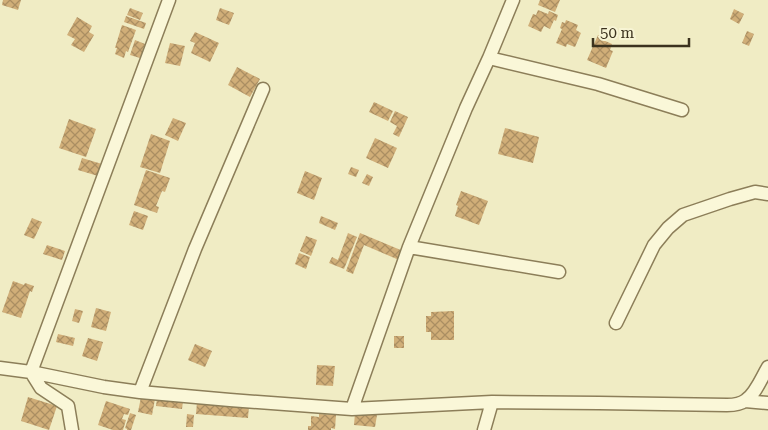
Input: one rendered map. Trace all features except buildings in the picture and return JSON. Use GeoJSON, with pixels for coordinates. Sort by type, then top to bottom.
{"type":"FeatureCollection","features":[{"type":"Feature","properties":{"kind":"street"},"geometry":{"type":"LineString","coordinates":[[31,372],[169,0]]}},
{"type":"Feature","properties":{"kind":"street"},"geometry":{"type":"LineString","coordinates":[[352,409],[409,247],[513,0]]}},
{"type":"Feature","properties":{"kind":"street"},"geometry":{"type":"LineString","coordinates":[[489,58],[598,84],[682,110]]}},
{"type":"Feature","properties":{"kind":"street"},"geometry":{"type":"LineString","coordinates":[[140,392],[195,249],[263,89]]}},
{"type":"Feature","properties":{"kind":"street"},"geometry":{"type":"LineString","coordinates":[[616,323],[654,245],[668,228],[684,215],[730,199],[755,192],[768,194]]}},
{"type":"Feature","properties":{"kind":"street"},"geometry":{"type":"LineString","coordinates":[[409,247],[559,272]]}},
{"type":"Feature","properties":{"kind":"street"},"geometry":{"type":"LineString","coordinates":[[745,401],[752,394],[768,367]]}},
{"type":"Feature","properties":{"kind":"street"},"geometry":{"type":"LineString","coordinates":[[0,368],[140,392],[352,409],[492,402],[713,406],[745,401],[768,403]]}},
{"type":"Feature","properties":{"kind":"street"},"geometry":{"type":"LineString","coordinates":[[31,372],[41,388],[68,406],[72,430]]}},
{"type":"Feature","properties":{"kind":"street"},"geometry":{"type":"LineString","coordinates":[[484,430],[492,402]]}}]}
